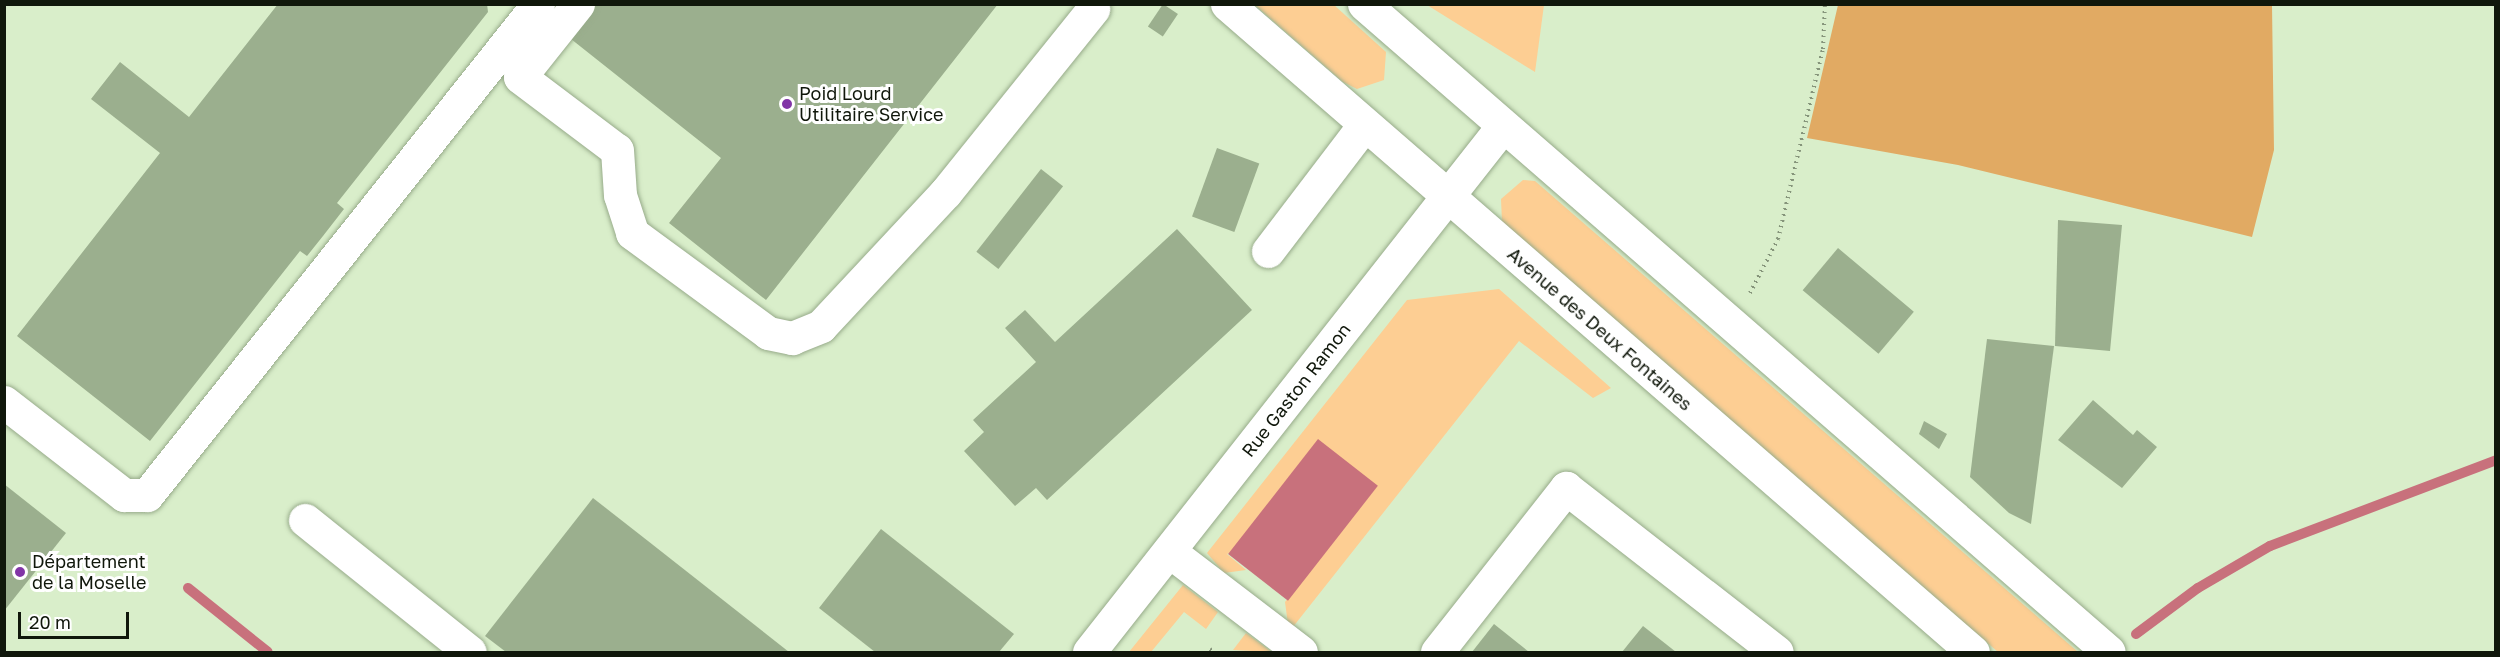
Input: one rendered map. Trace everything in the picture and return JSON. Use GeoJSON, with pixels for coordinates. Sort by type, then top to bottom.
{"type":"FeatureCollection","features":[{"type":"Feature","properties":{"kind":"main road"},"geometry":{"type":"LineString","coordinates":[[578,4],[520,77],[617,150],[620,195],[632,233],[768,333],[792,338],[821,326],[946,192],[1093,9]]}},
{"type":"Feature","properties":{"kind":"main road","name":"Avenue des Deux Fontaines"},"geometry":{"type":"LineString","coordinates":[[1227,4],[1973,652]]}},
{"type":"Feature","properties":{"kind":"main road"},"geometry":{"type":"LineString","coordinates":[[1364,4],[1502,127],[2109,652]]}},
{"type":"Feature","properties":{"kind":"main road"},"geometry":{"type":"LineString","coordinates":[[4,402],[124,495],[147,495],[538,5]]}},
{"type":"Feature","properties":{"kind":"main road"},"geometry":{"type":"LineString","coordinates":[[1268,251],[1364,125]]}},
{"type":"Feature","properties":{"kind":"main road","name":"Rue Gaston Ramon"},"geometry":{"type":"LineString","coordinates":[[1089,652],[1502,127]]}},
{"type":"Feature","properties":{"kind":"main road"},"geometry":{"type":"LineString","coordinates":[[1437,652],[1566,488],[1778,652]]}},
{"type":"Feature","properties":{"kind":"main road"},"geometry":{"type":"LineString","coordinates":[[305,520],[470,652]]}},
{"type":"Feature","properties":{"kind":"main road"},"geometry":{"type":"LineString","coordinates":[[1169,551],[1301,652]]}},
{"type":"Feature","properties":{"kind":"path"},"geometry":{"type":"LineString","coordinates":[[1730,324],[1778,239],[1823,49],[1824,4]]}},
{"type":"Feature","properties":{"kind":"shaded area"},"geometry":{"type":"Polygon","coordinates":[[[1255,5],[1334,5],[1386,52],[1384,80],[1357,89],[1343,82],[1255,5]]]}},
{"type":"Feature","properties":{"kind":"shaded area"},"geometry":{"type":"Polygon","coordinates":[[[1427,5],[1544,5],[1535,72],[1427,5]]]}},
{"type":"Feature","properties":{"kind":"shaded area"},"geometry":{"type":"Polygon","coordinates":[[[1838,5],[2272,5],[2274,150],[2252,237],[1958,165],[1807,138],[1838,5]]]}},
{"type":"Feature","properties":{"kind":"shaded area"},"geometry":{"type":"Polygon","coordinates":[[[1523,180],[1535,181],[2078,652],[1998,652],[1502,222],[1501,199],[1523,180]]]}},
{"type":"Feature","properties":{"kind":"shaded area"},"geometry":{"type":"Polygon","coordinates":[[[1499,289],[1611,388],[1593,398],[1519,341],[1289,632],[1285,602],[1377,486],[1227,554],[1246,570],[1224,573],[1207,553],[1407,300],[1499,289]]]}},
{"type":"Feature","properties":{"kind":"shaded area"},"geometry":{"type":"Polygon","coordinates":[[[1318,439],[1378,486],[1288,601],[1228,554],[1318,439]]]}},
{"type":"Feature","properties":{"kind":"shaded area"},"geometry":{"type":"Polygon","coordinates":[[[1183,585],[1218,612],[1206,629],[1184,612],[1151,652],[1129,652],[1183,585]]]}},
{"type":"Feature","properties":{"kind":"shaded area"},"geometry":{"type":"Polygon","coordinates":[[[1246,633],[1272,652],[1233,650],[1246,633]]]}},
{"type":"Feature","properties":{"kind":"building"},"geometry":{"type":"Polygon","coordinates":[[[278,4],[487,4],[488,12],[337,203],[344,209],[323,236],[307,256],[300,251],[150,441],[17,336],[160,153],[91,99],[120,62],[189,117],[278,4]]]}},
{"type":"Feature","properties":{"kind":"building","name":"Poid Lourd Utilitaire Service"},"geometry":{"type":"Polygon","coordinates":[[[597,4],[998,4],[766,300],[669,223],[721,158],[571,39],[597,4]]]}},
{"type":"Feature","properties":{"kind":"building"},"geometry":{"type":"Polygon","coordinates":[[[1163,4],[1178,14],[1163,36],[1148,26],[1163,4]]]}},
{"type":"Feature","properties":{"kind":"building"},"geometry":{"type":"Polygon","coordinates":[[[1217,148],[1259,163],[1234,232],[1192,217],[1217,148]]]}},
{"type":"Feature","properties":{"kind":"building"},"geometry":{"type":"Polygon","coordinates":[[[1041,169],[1063,186],[998,269],[976,252],[1041,169]]]}},
{"type":"Feature","properties":{"kind":"building"},"geometry":{"type":"Polygon","coordinates":[[[2058,220],[2122,225],[2110,351],[2055,346],[2058,220]]]}},
{"type":"Feature","properties":{"kind":"building"},"geometry":{"type":"Polygon","coordinates":[[[1177,229],[1252,310],[1047,500],[1036,488],[1015,506],[964,451],[984,432],[973,420],[1036,362],[1005,328],[1025,310],[1055,342],[1177,229]]]}},
{"type":"Feature","properties":{"kind":"building"},"geometry":{"type":"Polygon","coordinates":[[[1838,248],[1914,312],[1878,354],[1803,290],[1838,248]]]}},
{"type":"Feature","properties":{"kind":"building"},"geometry":{"type":"Polygon","coordinates":[[[1987,339],[2054,346],[2031,524],[2009,513],[1970,477],[1987,339]]]}},
{"type":"Feature","properties":{"kind":"building"},"geometry":{"type":"Polygon","coordinates":[[[2093,400],[2133,435],[2137,430],[2157,447],[2122,488],[2058,440],[2093,400]]]}},
{"type":"Feature","properties":{"kind":"building"},"geometry":{"type":"Polygon","coordinates":[[[1924,421],[1947,434],[1939,449],[1919,434],[1924,421]]]}},
{"type":"Feature","properties":{"kind":"building","name":"Département de la Moselle"},"geometry":{"type":"Polygon","coordinates":[[[4,484],[66,533],[4,611],[4,484]]]}},
{"type":"Feature","properties":{"kind":"building"},"geometry":{"type":"Polygon","coordinates":[[[593,498],[789,652],[506,652],[485,636],[593,498]]]}},
{"type":"Feature","properties":{"kind":"building"},"geometry":{"type":"Polygon","coordinates":[[[881,529],[1014,634],[999,652],[875,652],[819,608],[881,529]]]}},
{"type":"Feature","properties":{"kind":"building"},"geometry":{"type":"Polygon","coordinates":[[[1494,624],[1529,652],[1472,652],[1494,624]]]}},
{"type":"Feature","properties":{"kind":"building"},"geometry":{"type":"Polygon","coordinates":[[[1643,626],[1676,652],[1622,652],[1643,626]]]}},
{"type":"Feature","properties":{"kind":"waterway"},"geometry":{"type":"LineString","coordinates":[[2136,634],[2198,588],[2270,546],[2496,460]]}},
{"type":"Feature","properties":{"kind":"waterway"},"geometry":{"type":"LineString","coordinates":[[188,588],[268,652]]}},
{"type":"Feature","properties":{"kind":"place","name":"Poid Lourd Utilitaire Service"},"geometry":{"type":"Point","coordinates":[787,104]}},
{"type":"Feature","properties":{"kind":"place","name":"Département de la Moselle"},"geometry":{"type":"Point","coordinates":[20,572]}}]}
